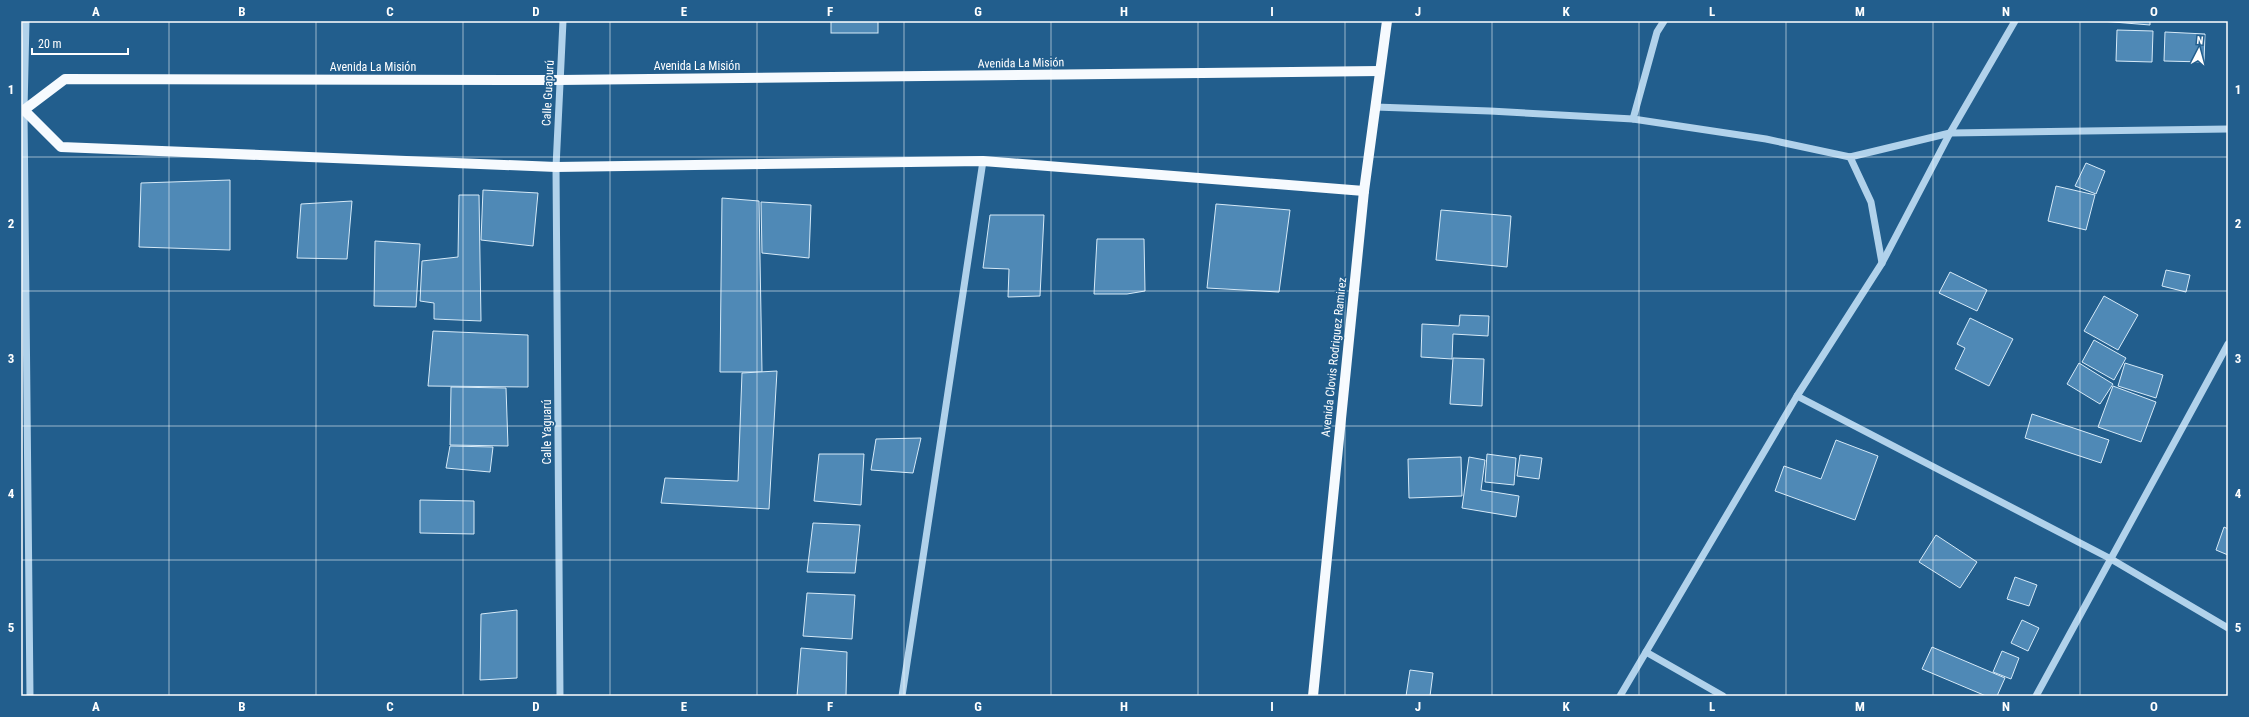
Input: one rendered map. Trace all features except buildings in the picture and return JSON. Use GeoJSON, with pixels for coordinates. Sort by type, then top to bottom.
{"type":"FeatureCollection","features":[{"type":"Feature","properties":{"kind":"main road","name":"Avenida Clovis Rodriguez Ramirez"},"geometry":{"type":"LineString","coordinates":[[1313,696],[1364,191],[1387,21]]}},
{"type":"Feature","properties":{"kind":"main road","name":"Avenida La Misión"},"geometry":{"type":"LineString","coordinates":[[22,110],[65,79],[559,80],[1380,71]]}},
{"type":"Feature","properties":{"kind":"main road"},"geometry":{"type":"LineString","coordinates":[[22,110],[60,148],[556,167],[983,161],[1364,191]]}},
{"type":"Feature","properties":{"kind":"street"},"geometry":{"type":"LineString","coordinates":[[26,21],[22,110],[30,696]]}},
{"type":"Feature","properties":{"kind":"street","name":"Calle Guapurú"},"geometry":{"type":"LineString","coordinates":[[556,167],[563,21]]}},
{"type":"Feature","properties":{"kind":"street"},"geometry":{"type":"LineString","coordinates":[[1633,119],[1657,32],[1664,21]]}},
{"type":"Feature","properties":{"kind":"street"},"geometry":{"type":"LineString","coordinates":[[1620,696],[1796,396],[1882,263],[1950,133],[2015,21]]}},
{"type":"Feature","properties":{"kind":"street"},"geometry":{"type":"LineString","coordinates":[[1375,107],[1633,119],[1766,139],[1850,157],[1950,133],[2228,129]]}},
{"type":"Feature","properties":{"kind":"street"},"geometry":{"type":"LineString","coordinates":[[1850,157],[1871,202],[1882,263]]}},
{"type":"Feature","properties":{"kind":"street"},"geometry":{"type":"LineString","coordinates":[[902,696],[983,161]]}},
{"type":"Feature","properties":{"kind":"street","name":"Calle Yaguarú"},"geometry":{"type":"LineString","coordinates":[[556,167],[560,696]]}},
{"type":"Feature","properties":{"kind":"street"},"geometry":{"type":"LineString","coordinates":[[2036,696],[2228,344]]}},
{"type":"Feature","properties":{"kind":"street"},"geometry":{"type":"LineString","coordinates":[[1796,396],[2111,559],[2228,628]]}},
{"type":"Feature","properties":{"kind":"street"},"geometry":{"type":"LineString","coordinates":[[1646,652],[1723,696]]}}]}
